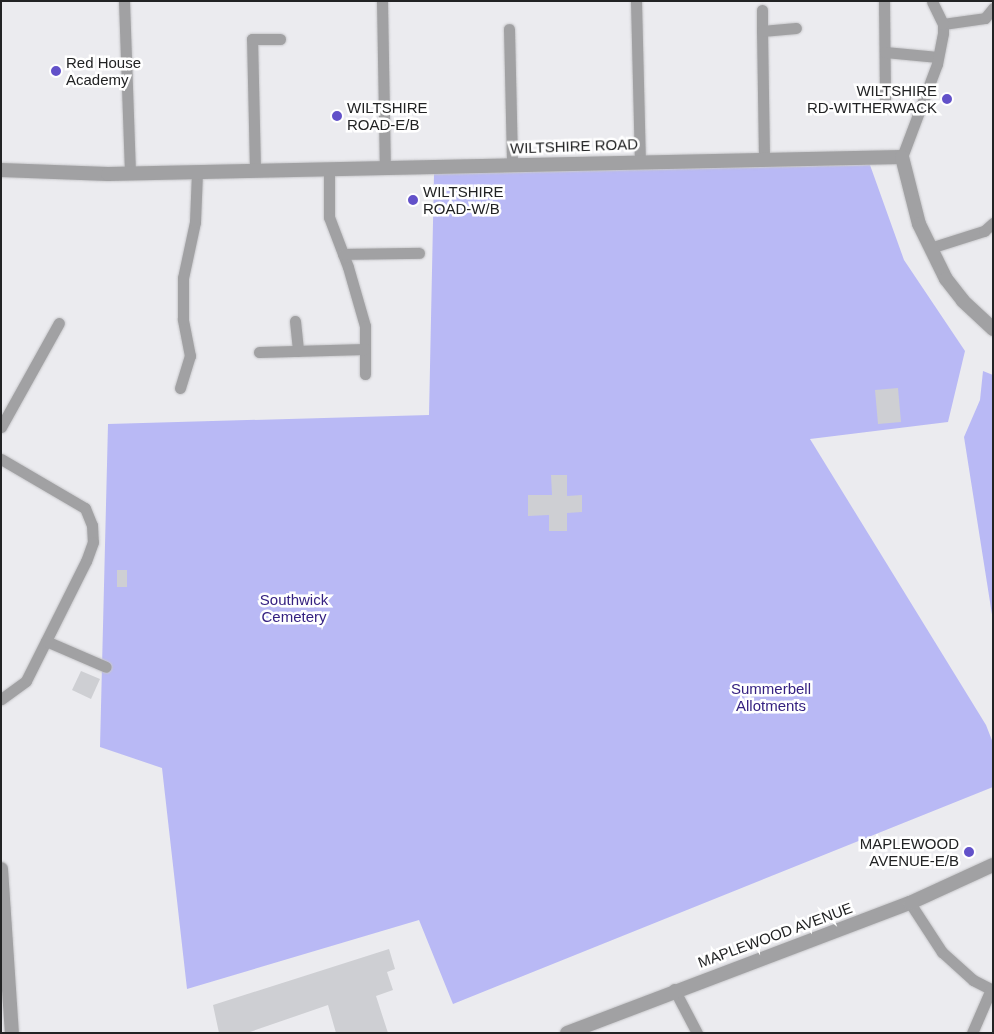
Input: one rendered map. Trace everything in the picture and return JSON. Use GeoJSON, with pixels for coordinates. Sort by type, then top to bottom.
{"type":"FeatureCollection","features":[{"type":"Feature","properties":{"kind":"street"},"geometry":{"type":"LineString","coordinates":[[124,1],[130,172]]}},
{"type":"Feature","properties":{"kind":"street"},"geometry":{"type":"LineString","coordinates":[[382,1],[385,167]]}},
{"type":"Feature","properties":{"kind":"street"},"geometry":{"type":"LineString","coordinates":[[636,1],[640,160]]}},
{"type":"Feature","properties":{"kind":"street"},"geometry":{"type":"LineString","coordinates":[[884,1],[886,52],[885,106]]}},
{"type":"Feature","properties":{"kind":"street"},"geometry":{"type":"LineString","coordinates":[[932,1],[943,24],[938,57],[902,157],[919,224],[946,279],[963,301],[993,330]]}},
{"type":"Feature","properties":{"kind":"street"},"geometry":{"type":"LineString","coordinates":[[943,24],[984,18],[993,8]]}},
{"type":"Feature","properties":{"kind":"street"},"geometry":{"type":"LineString","coordinates":[[762,10],[764,157]]}},
{"type":"Feature","properties":{"kind":"street"},"geometry":{"type":"LineString","coordinates":[[762,31],[796,28]]}},
{"type":"Feature","properties":{"kind":"street"},"geometry":{"type":"LineString","coordinates":[[509,29],[512,165]]}},
{"type":"Feature","properties":{"kind":"street"},"geometry":{"type":"LineString","coordinates":[[255,169],[252,39],[280,39]]}},
{"type":"Feature","properties":{"kind":"street"},"geometry":{"type":"LineString","coordinates":[[886,52],[938,57]]}},
{"type":"Feature","properties":{"kind":"street","name":"WILTSHIRE ROAD"},"geometry":{"type":"LineString","coordinates":[[1,170],[108,174],[764,157],[902,157]]}},
{"type":"Feature","properties":{"kind":"street"},"geometry":{"type":"LineString","coordinates":[[329,169],[329,217],[343,254],[365,326],[365,374]]}},
{"type":"Feature","properties":{"kind":"street"},"geometry":{"type":"LineString","coordinates":[[180,388],[190,356],[183,319],[183,278],[195,222],[196,172]]}},
{"type":"Feature","properties":{"kind":"street"},"geometry":{"type":"LineString","coordinates":[[930,248],[984,231],[993,224]]}},
{"type":"Feature","properties":{"kind":"street"},"geometry":{"type":"LineString","coordinates":[[343,254],[419,253]]}},
{"type":"Feature","properties":{"kind":"street"},"geometry":{"type":"LineString","coordinates":[[295,321],[298,350]]}},
{"type":"Feature","properties":{"kind":"street"},"geometry":{"type":"LineString","coordinates":[[1,427],[59,323]]}},
{"type":"Feature","properties":{"kind":"street"},"geometry":{"type":"LineString","coordinates":[[258,352],[365,349]]}},
{"type":"Feature","properties":{"kind":"street"},"geometry":{"type":"LineString","coordinates":[[1,459],[69,496],[85,508],[92,525],[93,542],[86,561],[26,681],[1,699]]}},
{"type":"Feature","properties":{"kind":"street"},"geometry":{"type":"LineString","coordinates":[[46,641],[106,666]]}},
{"type":"Feature","properties":{"kind":"street","name":"MAPLEWOOD AVENUE"},"geometry":{"type":"LineString","coordinates":[[566,1033],[674,989],[910,903],[993,865]]}},
{"type":"Feature","properties":{"kind":"street"},"geometry":{"type":"LineString","coordinates":[[1,869],[12,1033]]}},
{"type":"Feature","properties":{"kind":"street"},"geometry":{"type":"LineString","coordinates":[[910,903],[942,952],[973,980],[992,989],[972,1033]]}},
{"type":"Feature","properties":{"kind":"street"},"geometry":{"type":"LineString","coordinates":[[674,989],[697,1033]]}},
{"type":"Feature","properties":{"kind":"green space"},"geometry":{"type":"Polygon","coordinates":[[[870,165],[904,260],[965,351],[948,422],[810,439],[986,725],[993,743],[993,787],[453,1004],[419,920],[187,989],[162,768],[100,747],[108,424],[429,415],[434,174],[870,165]]]}},
{"type":"Feature","properties":{"kind":"green space"},"geometry":{"type":"Polygon","coordinates":[[[983,371],[993,375],[993,621],[964,437],[980,400],[983,371]]]}},
{"type":"Feature","properties":{"kind":"building"},"geometry":{"type":"Polygon","coordinates":[[[898,388],[901,422],[878,424],[875,390],[898,388]]]}},
{"type":"Feature","properties":{"kind":"building"},"geometry":{"type":"Polygon","coordinates":[[[551,475],[567,475],[567,496],[582,495],[582,512],[567,513],[567,531],[549,531],[549,515],[528,516],[528,495],[552,495],[551,475]]]}},
{"type":"Feature","properties":{"kind":"building"},"geometry":{"type":"Polygon","coordinates":[[[117,570],[127,570],[127,587],[117,587],[117,570]]]}},
{"type":"Feature","properties":{"kind":"building"},"geometry":{"type":"Polygon","coordinates":[[[81,671],[100,679],[91,699],[72,690],[81,671]]]}},
{"type":"Feature","properties":{"kind":"building"},"geometry":{"type":"Polygon","coordinates":[[[389,949],[395,969],[387,972],[393,990],[376,996],[388,1033],[336,1033],[328,1005],[247,1033],[219,1033],[213,1005],[389,949]]]}},
{"type":"Feature","properties":{"kind":"place","name":"Red House Academy"},"geometry":{"type":"Point","coordinates":[56,71]}},
{"type":"Feature","properties":{"kind":"place","name":"WILTSHIRE RD-WITHERWACK"},"geometry":{"type":"Point","coordinates":[947,99]}},
{"type":"Feature","properties":{"kind":"place","name":"WILTSHIRE ROAD-E/B"},"geometry":{"type":"Point","coordinates":[337,116]}},
{"type":"Feature","properties":{"kind":"place","name":"WILTSHIRE ROAD-W/B"},"geometry":{"type":"Point","coordinates":[413,200]}},
{"type":"Feature","properties":{"kind":"place","name":"MAPLEWOOD AVENUE-E/B"},"geometry":{"type":"Point","coordinates":[969,852]}},
{"type":"Feature","properties":{"kind":"park label","name":"Southwick Cemetery"},"geometry":{"type":"Point","coordinates":[294,608]}},
{"type":"Feature","properties":{"kind":"park label","name":"Summerbell Allotments"},"geometry":{"type":"Point","coordinates":[771,696]}}]}
